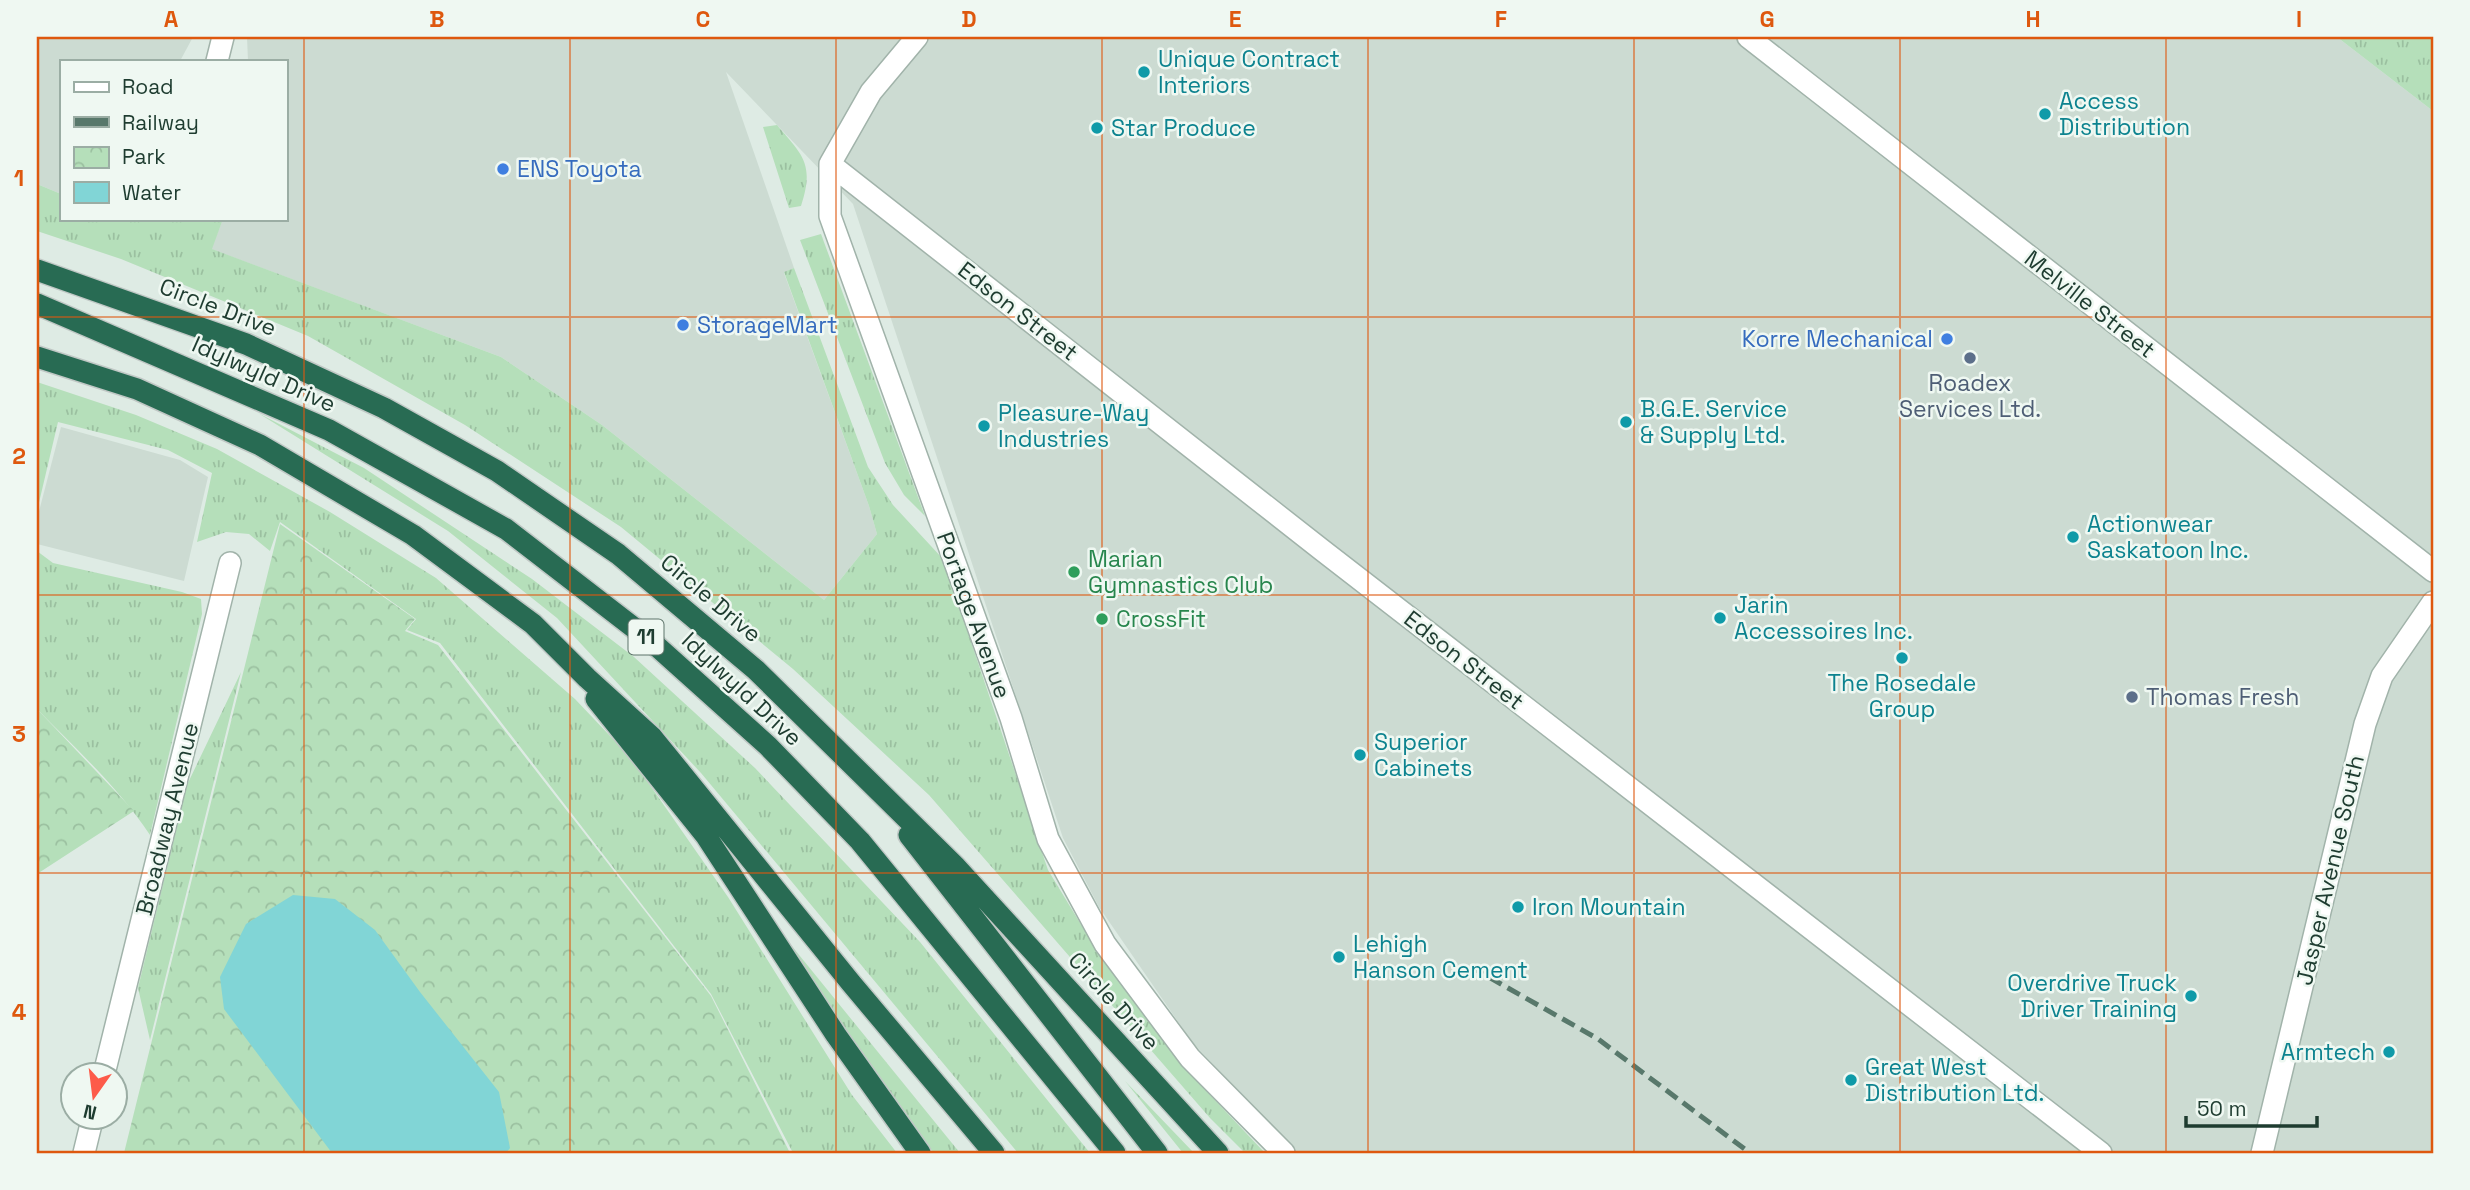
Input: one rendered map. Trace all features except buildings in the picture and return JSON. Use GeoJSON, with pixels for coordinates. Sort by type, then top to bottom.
{"type":"FeatureCollection","features":[{"type":"Feature","properties":{"kind":"highway","name":"Circle Drive"},"geometry":{"type":"LineString","coordinates":[[37,270],[246,344],[384,408],[498,471],[618,554],[756,670],[956,867],[1218,1153]]}},
{"type":"Feature","properties":{"kind":"highway","name":"Idylwyld Drive"},"geometry":{"type":"LineString","coordinates":[[37,304],[329,430],[506,529],[651,641],[768,746],[860,841],[1115,1153]]}},
{"type":"Feature","properties":{"kind":"highway"},"geometry":{"type":"LineString","coordinates":[[37,359],[137,389],[260,444],[413,536],[533,624],[652,737],[851,983],[994,1153]]}},
{"type":"Feature","properties":{"kind":"highway"},"geometry":{"type":"LineString","coordinates":[[587,678],[596,701],[706,836],[836,1035],[920,1153]]}},
{"type":"Feature","properties":{"kind":"highway","name":"11"},"geometry":{"type":"LineString","coordinates":[[863,775],[1020,981],[1157,1153]]}},
{"type":"Feature","properties":{"kind":"street"},"geometry":{"type":"LineString","coordinates":[[217,60],[223,37]]}},
{"type":"Feature","properties":{"kind":"street","name":"Portage Avenue"},"geometry":{"type":"LineString","coordinates":[[917,37],[871,92],[830,164],[830,216],[1010,718],[1048,839],[1105,944],[1190,1058],[1284,1153]]}},
{"type":"Feature","properties":{"kind":"street","name":"Melville Street"},"geometry":{"type":"LineString","coordinates":[[1748,37],[2433,571]]}},
{"type":"Feature","properties":{"kind":"street","name":"Edson Street"},"geometry":{"type":"LineString","coordinates":[[830,164],[1322,550],[2101,1153]]}},
{"type":"Feature","properties":{"kind":"street","name":"Broadway Avenue"},"geometry":{"type":"LineString","coordinates":[[107,1060],[230,563]]}},
{"type":"Feature","properties":{"kind":"street","name":"Jasper Avenue South"},"geometry":{"type":"LineString","coordinates":[[2262,1153],[2365,724],[2382,676],[2433,602]]}},
{"type":"Feature","properties":{"kind":"street"},"geometry":{"type":"LineString","coordinates":[[84,1153],[90,1130]]}},
{"type":"Feature","properties":{"kind":"shaded area"},"geometry":{"type":"Polygon","coordinates":[[[37,37],[193,37],[181,60],[60,60],[60,194],[37,184],[37,37]]]}},
{"type":"Feature","properties":{"kind":"shaded area"},"geometry":{"type":"Polygon","coordinates":[[[247,37],[2337,37],[2433,111],[2433,1153],[1297,1153],[1192,1042],[1099,907],[1063,838],[853,204],[726,72],[794,268],[784,273],[877,534],[824,600],[602,425],[501,357],[211,249],[223,220],[287,220],[287,60],[248,60],[247,37]]]}},
{"type":"Feature","properties":{"kind":"shaded area"},"geometry":{"type":"Polygon","coordinates":[[[61,427],[180,460],[208,477],[184,581],[37,544],[37,519],[61,427]]]}},
{"type":"Feature","properties":{"kind":"green space"},"geometry":{"type":"Polygon","coordinates":[[[2337,37],[2432,37],[2433,111],[2337,37]]]}},
{"type":"Feature","properties":{"kind":"green space"},"geometry":{"type":"Polygon","coordinates":[[[777,125],[804,161],[807,179],[801,206],[789,208],[763,127],[777,125]]]}},
{"type":"Feature","properties":{"kind":"green space"},"geometry":{"type":"Polygon","coordinates":[[[37,184],[60,194],[60,220],[223,220],[212,249],[501,357],[602,425],[824,600],[877,534],[784,272],[794,268],[868,467],[893,505],[943,559],[1048,870],[1091,941],[1192,1076],[1265,1153],[1245,1153],[1210,1118],[929,795],[793,669],[621,527],[465,425],[308,336],[121,259],[37,231],[37,184]]]}},
{"type":"Feature","properties":{"kind":"green space"},"geometry":{"type":"Polygon","coordinates":[[[821,234],[925,516],[904,495],[885,463],[800,240],[821,234]]]}},
{"type":"Feature","properties":{"kind":"green space"},"geometry":{"type":"Polygon","coordinates":[[[37,382],[136,415],[217,449],[330,512],[436,578],[575,699],[631,758],[728,897],[852,1095],[897,1153],[793,1153],[711,994],[440,643],[407,630],[416,619],[280,522],[270,551],[249,534],[226,532],[197,542],[212,473],[168,450],[58,422],[37,511],[37,382]]]}},
{"type":"Feature","properties":{"kind":"green space"},"geometry":{"type":"Polygon","coordinates":[[[258,413],[364,468],[532,579],[634,657],[755,768],[920,942],[1090,1153],[1018,1153],[701,773],[557,618],[448,531],[258,413]]]}},
{"type":"Feature","properties":{"kind":"green space"},"geometry":{"type":"Polygon","coordinates":[[[280,524],[415,619],[405,631],[438,645],[711,996],[790,1153],[124,1153],[280,524]]]}},
{"type":"Feature","properties":{"kind":"green space"},"geometry":{"type":"Polygon","coordinates":[[[37,551],[53,563],[182,592],[201,599],[202,614],[150,835],[111,785],[37,709],[37,551]]]}},
{"type":"Feature","properties":{"kind":"green space"},"geometry":{"type":"Polygon","coordinates":[[[241,672],[150,1040],[138,988],[187,785],[241,672]]]}},
{"type":"Feature","properties":{"kind":"green space"},"geometry":{"type":"Polygon","coordinates":[[[37,709],[134,811],[37,874],[37,709]]]}},
{"type":"Feature","properties":{"kind":"green space"},"geometry":{"type":"Polygon","coordinates":[[[778,929],[960,1153],[933,1152],[872,1071],[778,929]]]}},
{"type":"Feature","properties":{"kind":"green space"},"geometry":{"type":"Polygon","coordinates":[[[1125,1081],[1194,1153],[1183,1153],[1125,1081]]]}},
{"type":"Feature","properties":{"kind":"water"},"geometry":{"type":"Polygon","coordinates":[[[293,895],[335,899],[375,930],[499,1092],[510,1148],[506,1153],[332,1153],[224,1009],[220,977],[246,924],[293,895]]]}},
{"type":"Feature","properties":{"kind":"railway"},"geometry":{"type":"LineString","coordinates":[[1471,967],[1598,1039],[1750,1153]]}},
{"type":"Feature","properties":{"kind":"place","name":"Unique Contract Interiors"},"geometry":{"type":"Point","coordinates":[1144,72]}},
{"type":"Feature","properties":{"kind":"place","name":"Access Distribution"},"geometry":{"type":"Point","coordinates":[2045,114]}},
{"type":"Feature","properties":{"kind":"place","name":"Star Produce"},"geometry":{"type":"Point","coordinates":[1097,128]}},
{"type":"Feature","properties":{"kind":"place","name":"ENS Toyota"},"geometry":{"type":"Point","coordinates":[503,169]}},
{"type":"Feature","properties":{"kind":"place","name":"StorageMart"},"geometry":{"type":"Point","coordinates":[683,325]}},
{"type":"Feature","properties":{"kind":"place","name":"Korre Mechanical"},"geometry":{"type":"Point","coordinates":[1947,339]}},
{"type":"Feature","properties":{"kind":"place","name":"Roadex Services Ltd."},"geometry":{"type":"Point","coordinates":[1970,358]}},
{"type":"Feature","properties":{"kind":"place","name":"B.G.E. Service & Supply Ltd."},"geometry":{"type":"Point","coordinates":[1626,422]}},
{"type":"Feature","properties":{"kind":"place","name":"Pleasure-Way Industries"},"geometry":{"type":"Point","coordinates":[984,426]}},
{"type":"Feature","properties":{"kind":"place","name":"Actionwear Saskatoon Inc."},"geometry":{"type":"Point","coordinates":[2073,537]}},
{"type":"Feature","properties":{"kind":"place","name":"Marian Gymnastics Club"},"geometry":{"type":"Point","coordinates":[1074,572]}},
{"type":"Feature","properties":{"kind":"place","name":"Jarin Accessoires Inc."},"geometry":{"type":"Point","coordinates":[1720,618]}},
{"type":"Feature","properties":{"kind":"place","name":"CrossFit"},"geometry":{"type":"Point","coordinates":[1102,619]}},
{"type":"Feature","properties":{"kind":"place","name":"The Rosedale Group"},"geometry":{"type":"Point","coordinates":[1902,658]}},
{"type":"Feature","properties":{"kind":"place","name":"Thomas Fresh"},"geometry":{"type":"Point","coordinates":[2132,697]}},
{"type":"Feature","properties":{"kind":"place","name":"Superior Cabinets"},"geometry":{"type":"Point","coordinates":[1360,755]}},
{"type":"Feature","properties":{"kind":"place","name":"Iron Mountain"},"geometry":{"type":"Point","coordinates":[1518,907]}},
{"type":"Feature","properties":{"kind":"place","name":"Lehigh Hanson Cement"},"geometry":{"type":"Point","coordinates":[1339,957]}},
{"type":"Feature","properties":{"kind":"place","name":"Overdrive Truck Driver Training"},"geometry":{"type":"Point","coordinates":[2191,996]}},
{"type":"Feature","properties":{"kind":"place","name":"Armtech"},"geometry":{"type":"Point","coordinates":[2389,1052]}},
{"type":"Feature","properties":{"kind":"place","name":"Great West Distribution Ltd."},"geometry":{"type":"Point","coordinates":[1851,1080]}}]}
